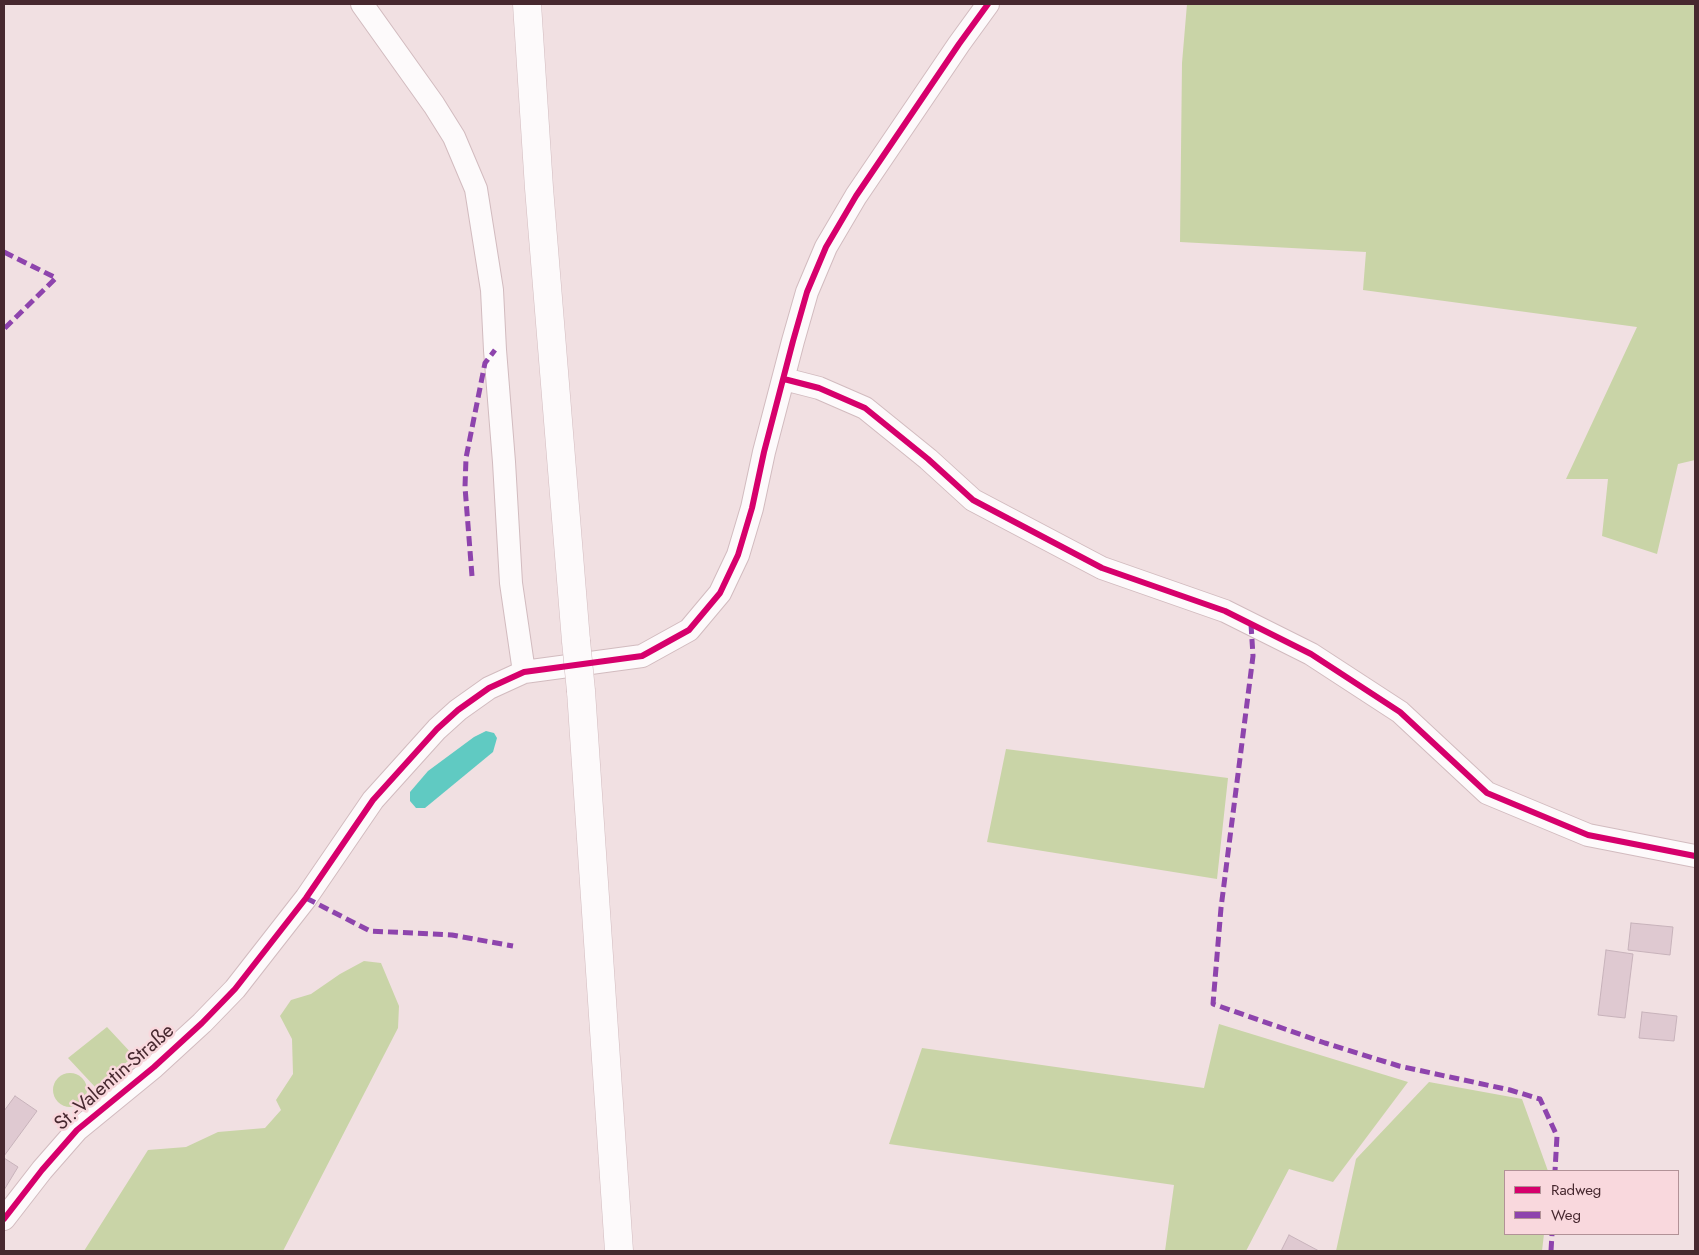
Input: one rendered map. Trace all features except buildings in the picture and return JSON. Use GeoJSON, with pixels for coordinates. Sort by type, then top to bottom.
{"type":"FeatureCollection","features":[{"type":"Feature","properties":{"kind":"main road"},"geometry":{"type":"LineString","coordinates":[[527,4],[538,188],[580,691],[619,1251]]}},
{"type":"Feature","properties":{"kind":"street"},"geometry":{"type":"LineString","coordinates":[[362,4],[434,105],[454,137],[476,189],[492,290],[494,350],[504,462],[511,583],[524,672]]}},
{"type":"Feature","properties":{"kind":"street","name":"St.-Valentin-Straße"},"geometry":{"type":"LineString","coordinates":[[4,1217],[77,1130],[154,1067],[202,1023],[235,989],[306,898],[363,814],[391,779],[437,729],[458,710],[489,688],[524,672],[642,656],[689,630],[720,594],[738,555],[807,292],[826,247],[856,196],[988,4]]}},
{"type":"Feature","properties":{"kind":"street"},"geometry":{"type":"LineString","coordinates":[[784,378],[819,388],[865,408],[928,459],[973,500],[1094,564],[1225,611],[1311,654],[1400,712],[1487,794],[1588,835],[1695,856]]}},
{"type":"Feature","properties":{"kind":"green space"},"geometry":{"type":"Polygon","coordinates":[[[1187,4],[1695,4],[1695,460],[1678,464],[1657,554],[1602,536],[1608,479],[1566,479],[1637,327],[1363,290],[1366,252],[1180,242],[1182,63],[1187,4]]]}},
{"type":"Feature","properties":{"kind":"green space"},"geometry":{"type":"Polygon","coordinates":[[[1006,749],[1228,778],[1217,879],[987,842],[1006,749]]]}},
{"type":"Feature","properties":{"kind":"green space"},"geometry":{"type":"Polygon","coordinates":[[[364,961],[381,963],[399,1006],[398,1028],[283,1251],[84,1251],[148,1150],[186,1147],[218,1132],[265,1128],[281,1110],[276,1100],[293,1074],[292,1039],[280,1016],[291,1000],[311,994],[340,974],[364,961]]]}},
{"type":"Feature","properties":{"kind":"green space"},"geometry":{"type":"Polygon","coordinates":[[[1219,1024],[1408,1082],[1333,1182],[1289,1169],[1246,1251],[1165,1251],[1174,1185],[889,1144],[922,1048],[1204,1088],[1219,1024]]]}},
{"type":"Feature","properties":{"kind":"green space"},"geometry":{"type":"Polygon","coordinates":[[[107,1027],[134,1056],[96,1088],[68,1058],[107,1027]]]}},
{"type":"Feature","properties":{"kind":"green space"},"geometry":{"type":"Polygon","coordinates":[[[70,1073],[77,1074],[82,1078],[86,1083],[86,1097],[82,1102],[77,1106],[70,1107],[63,1106],[58,1102],[54,1097],[53,1090],[54,1083],[58,1078],[63,1074],[70,1073]]]}},
{"type":"Feature","properties":{"kind":"green space"},"geometry":{"type":"Polygon","coordinates":[[[1429,1082],[1522,1099],[1548,1170],[1504,1170],[1504,1235],[1544,1235],[1542,1251],[1336,1251],[1356,1159],[1429,1082]]]}},
{"type":"Feature","properties":{"kind":"water"},"geometry":{"type":"Polygon","coordinates":[[[486,731],[494,733],[497,738],[493,752],[425,808],[416,808],[410,801],[410,792],[428,771],[474,737],[486,731]]]}},
{"type":"Feature","properties":{"kind":"marked path"},"geometry":{"type":"LineString","coordinates":[[4,252],[56,278],[4,329]]}},
{"type":"Feature","properties":{"kind":"marked path"},"geometry":{"type":"LineString","coordinates":[[472,576],[465,487],[466,458],[485,363],[495,350]]}},
{"type":"Feature","properties":{"kind":"marked path"},"geometry":{"type":"LineString","coordinates":[[1251,624],[1253,656],[1221,908],[1213,1004],[1325,1043],[1399,1066],[1510,1090],[1540,1099],[1557,1136],[1555,1170]]}},
{"type":"Feature","properties":{"kind":"marked path"},"geometry":{"type":"LineString","coordinates":[[306,898],[370,931],[452,935],[513,946]]}},
{"type":"Feature","properties":{"kind":"marked path"},"geometry":{"type":"LineString","coordinates":[[1551,1251],[1552,1235]]}},
{"type":"Feature","properties":{"kind":"cycle path"},"geometry":{"type":"LineString","coordinates":[[4,1219],[42,1170],[77,1130],[154,1067],[202,1023],[235,989],[306,898],[373,800],[437,729],[458,710],[489,688],[524,672],[642,656],[689,630],[720,593],[738,555],[752,508],[764,452],[793,341],[807,292],[826,247],[856,196],[988,4]]}},
{"type":"Feature","properties":{"kind":"cycle path"},"geometry":{"type":"LineString","coordinates":[[784,379],[819,388],[865,408],[928,459],[973,500],[1102,568],[1225,611],[1311,654],[1400,712],[1487,793],[1588,835],[1695,856]]}}]}
